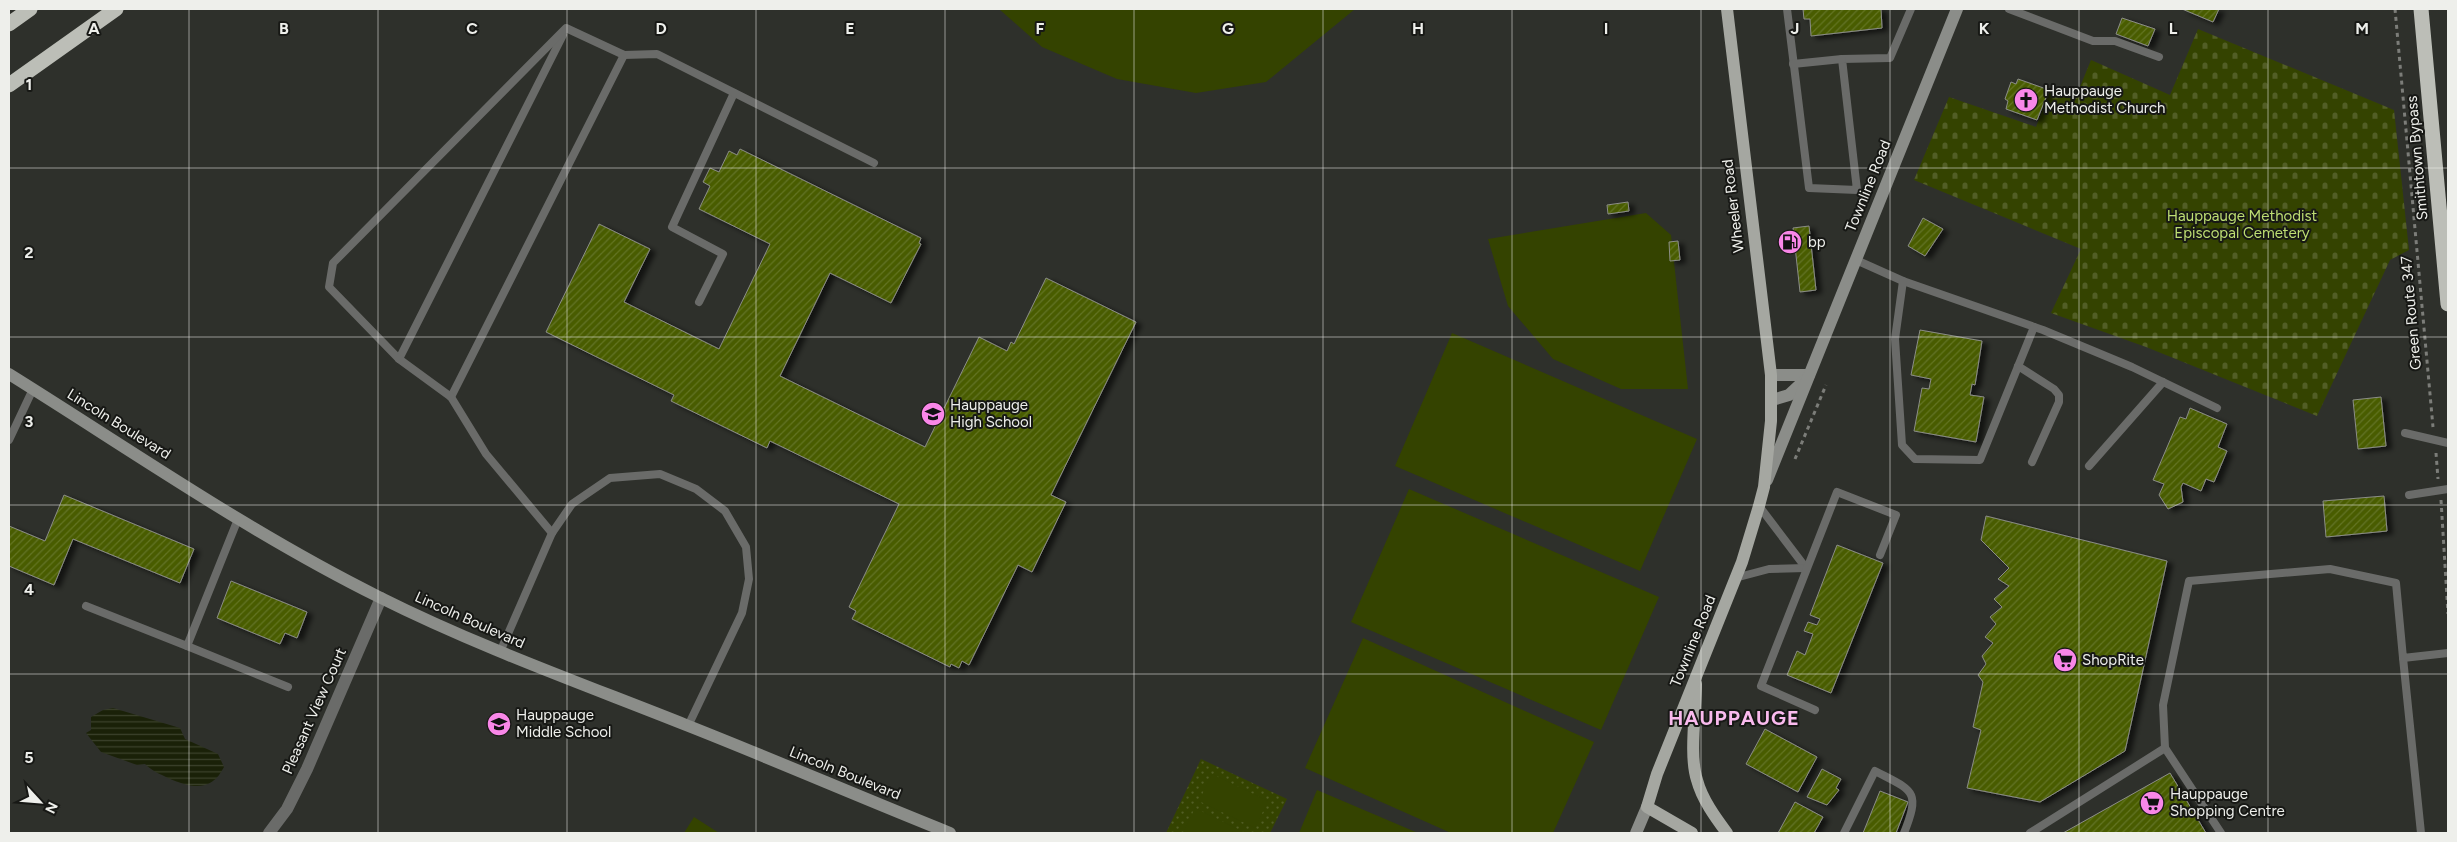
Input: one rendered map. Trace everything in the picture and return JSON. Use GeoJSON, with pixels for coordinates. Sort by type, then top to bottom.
{"type":"FeatureCollection","features":[{"type":"Feature","properties":{"kind":"highway"},"geometry":{"type":"LineString","coordinates":[[9,24],[30,9]]}},
{"type":"Feature","properties":{"kind":"highway"},"geometry":{"type":"LineString","coordinates":[[9,85],[116,9]]}},
{"type":"Feature","properties":{"kind":"highway","name":"Smithtown Bypass"},"geometry":{"type":"LineString","coordinates":[[2421,9],[2448,304]]}},
{"type":"Feature","properties":{"kind":"main road","name":"Wheeler Road"},"geometry":{"type":"LineString","coordinates":[[1726,9],[1771,375],[1772,400]]}},
{"type":"Feature","properties":{"kind":"main road","name":"Townline Road"},"geometry":{"type":"LineString","coordinates":[[1647,807],[1657,774],[1735,578],[1759,506],[1764,487],[1772,400]]}},
{"type":"Feature","properties":{"kind":"main road"},"geometry":{"type":"LineString","coordinates":[[1697,674],[1694,768],[1697,780],[1714,816],[1727,833]]}},
{"type":"Feature","properties":{"kind":"main road"},"geometry":{"type":"LineString","coordinates":[[1647,807],[1692,833]]}},
{"type":"Feature","properties":{"kind":"street","name":"Townline Road"},"geometry":{"type":"LineString","coordinates":[[1764,487],[1958,9]]}},
{"type":"Feature","properties":{"kind":"street","name":"Lincoln Boulevard"},"geometry":{"type":"LineString","coordinates":[[9,374],[238,519],[317,566],[381,598],[500,652],[688,726],[950,833]]}},
{"type":"Feature","properties":{"kind":"street"},"geometry":{"type":"LineString","coordinates":[[1771,375],[1809,375]]}},
{"type":"Feature","properties":{"kind":"street","name":"Townline Road"},"geometry":{"type":"LineString","coordinates":[[1772,400],[1789,395],[1809,375]]}},
{"type":"Feature","properties":{"kind":"street","name":"Pleasant View Court"},"geometry":{"type":"LineString","coordinates":[[270,833],[287,809],[307,768],[381,598]]}},
{"type":"Feature","properties":{"kind":"street","name":"Townline Road"},"geometry":{"type":"LineString","coordinates":[[1636,833],[1647,807]]}},
{"type":"Feature","properties":{"kind":"lane"},"geometry":{"type":"LineString","coordinates":[[1787,9],[1809,188],[1857,190],[1842,59]]}},
{"type":"Feature","properties":{"kind":"lane"},"geometry":{"type":"LineString","coordinates":[[1793,64],[1842,59],[1890,58],[1911,9]]}},
{"type":"Feature","properties":{"kind":"lane"},"geometry":{"type":"LineString","coordinates":[[2009,9],[2093,41],[2115,41],[2160,58]]}},
{"type":"Feature","properties":{"kind":"lane"},"geometry":{"type":"LineString","coordinates":[[566,28],[624,55],[656,54],[874,163]]}},
{"type":"Feature","properties":{"kind":"lane"},"geometry":{"type":"LineString","coordinates":[[552,533],[486,454],[451,397],[399,359],[329,287],[333,263],[566,28]]}},
{"type":"Feature","properties":{"kind":"lane"},"geometry":{"type":"LineString","coordinates":[[399,359],[566,28]]}},
{"type":"Feature","properties":{"kind":"lane"},"geometry":{"type":"LineString","coordinates":[[451,397],[624,55]]}},
{"type":"Feature","properties":{"kind":"lane"},"geometry":{"type":"LineString","coordinates":[[699,302],[723,254],[672,227],[734,93]]}},
{"type":"Feature","properties":{"kind":"lane"},"geometry":{"type":"LineString","coordinates":[[1856,260],[1903,282],[2034,327],[2132,366],[2217,408]]}},
{"type":"Feature","properties":{"kind":"lane"},"geometry":{"type":"LineString","coordinates":[[1903,282],[1894,339],[1902,445],[1915,459],[1980,460],[2034,327]]}},
{"type":"Feature","properties":{"kind":"lane"},"geometry":{"type":"LineString","coordinates":[[2018,366],[2059,394],[2059,402],[2032,462]]}},
{"type":"Feature","properties":{"kind":"lane"},"geometry":{"type":"LineString","coordinates":[[2090,466],[2163,382]]}},
{"type":"Feature","properties":{"kind":"lane"},"geometry":{"type":"LineString","coordinates":[[9,440],[33,389]]}},
{"type":"Feature","properties":{"kind":"lane"},"geometry":{"type":"LineString","coordinates":[[2405,433],[2448,443]]}},
{"type":"Feature","properties":{"kind":"lane"},"geometry":{"type":"LineString","coordinates":[[500,652],[552,533],[572,504],[610,478],[660,474],[696,489],[725,511],[746,547],[749,579],[742,613],[688,726]]}},
{"type":"Feature","properties":{"kind":"lane"},"geometry":{"type":"LineString","coordinates":[[2409,494],[2448,489]]}},
{"type":"Feature","properties":{"kind":"lane"},"geometry":{"type":"LineString","coordinates":[[1815,710],[1761,686],[1837,492],[1896,515],[1880,554]]}},
{"type":"Feature","properties":{"kind":"lane"},"geometry":{"type":"LineString","coordinates":[[1759,506],[1806,568]]}},
{"type":"Feature","properties":{"kind":"lane"},"geometry":{"type":"LineString","coordinates":[[187,646],[238,519]]}},
{"type":"Feature","properties":{"kind":"lane"},"geometry":{"type":"LineString","coordinates":[[1735,578],[1769,569],[1806,568]]}},
{"type":"Feature","properties":{"kind":"lane"},"geometry":{"type":"LineString","coordinates":[[2221,833],[2165,748],[2163,705],[2189,580],[2330,568],[2396,583],[2421,833]]}},
{"type":"Feature","properties":{"kind":"lane"},"geometry":{"type":"LineString","coordinates":[[86,606],[288,687]]}},
{"type":"Feature","properties":{"kind":"lane"},"geometry":{"type":"LineString","coordinates":[[2403,658],[2448,653]]}},
{"type":"Feature","properties":{"kind":"lane"},"geometry":{"type":"LineString","coordinates":[[2030,833],[2165,748]]}},
{"type":"Feature","properties":{"kind":"lane"},"geometry":{"type":"LineString","coordinates":[[1844,833],[1876,771],[1909,789],[1913,799],[1911,814],[1904,833]]}},
{"type":"Feature","properties":{"kind":"path","name":"Green Route 347"},"geometry":{"type":"LineString","coordinates":[[2396,9],[2434,441],[2440,490],[2448,614]]}},
{"type":"Feature","properties":{"kind":"path"},"geometry":{"type":"LineString","coordinates":[[1795,458],[1826,385]]}},
{"type":"Feature","properties":{"kind":"green space"},"geometry":{"type":"Polygon","coordinates":[[[999,9],[1355,9],[1266,82],[1196,93],[1117,79],[1042,47],[999,9]]]}},
{"type":"Feature","properties":{"kind":"green space","name":"Hauppauge Methodist Episcopal Cemetery"},"geometry":{"type":"Polygon","coordinates":[[[2198,29],[2394,110],[2409,250],[2390,260],[2317,416],[2146,347],[2051,313],[2081,249],[1914,180],[1949,97],[2036,127],[2050,90],[2075,99],[2091,60],[2170,95],[2198,29]]]}},
{"type":"Feature","properties":{"kind":"green space"},"geometry":{"type":"Polygon","coordinates":[[[1646,213],[1671,235],[1688,389],[1621,389],[1553,359],[1508,306],[1488,239],[1646,213]]]}},
{"type":"Feature","properties":{"kind":"green space"},"geometry":{"type":"Polygon","coordinates":[[[1452,333],[1697,439],[1640,571],[1395,466],[1452,333]]]}},
{"type":"Feature","properties":{"kind":"green space"},"geometry":{"type":"Polygon","coordinates":[[[1409,489],[1659,597],[1601,730],[1351,622],[1409,489]]]}},
{"type":"Feature","properties":{"kind":"green space"},"geometry":{"type":"Polygon","coordinates":[[[1363,638],[1594,742],[1553,833],[1451,833],[1305,768],[1363,638]]]}},
{"type":"Feature","properties":{"kind":"green space"},"geometry":{"type":"Polygon","coordinates":[[[1201,759],[1287,799],[1270,833],[1166,833],[1201,759]]]}},
{"type":"Feature","properties":{"kind":"green space"},"geometry":{"type":"Polygon","coordinates":[[[1212,774],[1268,801],[1255,828],[1199,801],[1212,774]]]}},
{"type":"Feature","properties":{"kind":"green space"},"geometry":{"type":"Polygon","coordinates":[[[1317,790],[1418,833],[1299,833],[1317,790]]]}},
{"type":"Feature","properties":{"kind":"green space"},"geometry":{"type":"Polygon","coordinates":[[[1195,808],[1246,833],[1183,833],[1195,808]]]}},
{"type":"Feature","properties":{"kind":"green space"},"geometry":{"type":"Polygon","coordinates":[[[694,817],[719,833],[684,833],[694,817]]]}},
{"type":"Feature","properties":{"kind":"shaded area"},"geometry":{"type":"Polygon","coordinates":[[[113,708],[180,728],[185,739],[218,754],[224,767],[219,775],[207,785],[192,786],[168,778],[145,764],[137,765],[101,752],[86,733],[91,730],[91,717],[103,710],[113,708]]]}},
{"type":"Feature","properties":{"kind":"building"},"geometry":{"type":"Polygon","coordinates":[[[1803,9],[1881,9],[1882,28],[1811,36],[1810,19],[1804,19],[1803,9]]]}},
{"type":"Feature","properties":{"kind":"building"},"geometry":{"type":"Polygon","coordinates":[[[2182,9],[2219,9],[2213,22],[2182,9]]]}},
{"type":"Feature","properties":{"kind":"building"},"geometry":{"type":"Polygon","coordinates":[[[2122,18],[2155,29],[2148,46],[2116,34],[2122,18]]]}},
{"type":"Feature","properties":{"kind":"building","name":"Hauppauge Methodist Church"},"geometry":{"type":"Polygon","coordinates":[[[2018,79],[2049,90],[2037,120],[2006,109],[2008,101],[2005,99],[2011,82],[2016,84],[2018,79]]]}},
{"type":"Feature","properties":{"kind":"building"},"geometry":{"type":"Polygon","coordinates":[[[740,149],[921,238],[919,243],[921,244],[891,303],[830,273],[780,376],[925,447],[979,337],[1007,351],[1011,342],[1014,344],[1046,278],[1136,322],[1051,495],[1066,502],[1032,572],[1018,565],[969,665],[962,661],[959,668],[951,664],[950,667],[852,619],[856,611],[849,607],[899,504],[770,441],[767,448],[671,401],[674,395],[546,332],[599,224],[650,249],[624,302],[719,349],[770,244],[699,209],[710,186],[703,182],[710,168],[719,172],[729,151],[737,155],[740,149]]]}},
{"type":"Feature","properties":{"kind":"building"},"geometry":{"type":"Polygon","coordinates":[[[1628,202],[1629,211],[1608,214],[1607,205],[1628,202]]]}},
{"type":"Feature","properties":{"kind":"building"},"geometry":{"type":"Polygon","coordinates":[[[1923,218],[1943,229],[1925,256],[1908,246],[1923,218]]]}},
{"type":"Feature","properties":{"kind":"building"},"geometry":{"type":"Polygon","coordinates":[[[1809,226],[1816,290],[1800,292],[1793,228],[1809,226]]]}},
{"type":"Feature","properties":{"kind":"building"},"geometry":{"type":"Polygon","coordinates":[[[1678,241],[1680,260],[1670,261],[1669,242],[1678,241]]]}},
{"type":"Feature","properties":{"kind":"building"},"geometry":{"type":"Polygon","coordinates":[[[1920,330],[1982,341],[1975,385],[1972,384],[1970,395],[1984,397],[1976,442],[1914,431],[1922,388],[1929,389],[1931,379],[1911,375],[1920,330]]]}},
{"type":"Feature","properties":{"kind":"building"},"geometry":{"type":"Polygon","coordinates":[[[2381,397],[2386,446],[2358,449],[2353,400],[2381,397]]]}},
{"type":"Feature","properties":{"kind":"building"},"geometry":{"type":"Polygon","coordinates":[[[2190,408],[2227,424],[2218,447],[2227,451],[2214,482],[2206,479],[2201,491],[2183,483],[2181,487],[2183,502],[2168,509],[2159,495],[2164,484],[2153,480],[2180,417],[2186,419],[2190,408]]]}},
{"type":"Feature","properties":{"kind":"building"},"geometry":{"type":"Polygon","coordinates":[[[64,495],[194,549],[180,583],[73,539],[54,585],[9,566],[9,526],[45,541],[64,495]]]}},
{"type":"Feature","properties":{"kind":"building"},"geometry":{"type":"Polygon","coordinates":[[[2384,496],[2387,531],[2326,537],[2323,501],[2384,496]]]}},
{"type":"Feature","properties":{"kind":"building","name":"ShopRite"},"geometry":{"type":"Polygon","coordinates":[[[1986,516],[2167,561],[2125,751],[2040,802],[1967,788],[1981,730],[1973,727],[1983,682],[1978,675],[1986,664],[1982,656],[1993,643],[1985,637],[1996,624],[1990,617],[2002,607],[1994,599],[2009,586],[1998,579],[2009,568],[1981,540],[1986,516]]]}},
{"type":"Feature","properties":{"kind":"building"},"geometry":{"type":"Polygon","coordinates":[[[1837,545],[1883,563],[1831,693],[1787,675],[1797,651],[1805,655],[1813,634],[1804,631],[1808,622],[1817,625],[1820,619],[1810,615],[1837,545]]]}},
{"type":"Feature","properties":{"kind":"building"},"geometry":{"type":"Polygon","coordinates":[[[231,581],[307,612],[297,638],[285,633],[280,644],[217,618],[231,581]]]}},
{"type":"Feature","properties":{"kind":"building"},"geometry":{"type":"Polygon","coordinates":[[[1765,729],[1817,757],[1798,792],[1746,764],[1765,729]]]}},
{"type":"Feature","properties":{"kind":"building"},"geometry":{"type":"Polygon","coordinates":[[[1822,769],[1841,779],[1836,788],[1839,790],[1827,805],[1807,797],[1822,769]]]}},
{"type":"Feature","properties":{"kind":"building","name":"Hauppauge Shopping Centre"},"geometry":{"type":"Polygon","coordinates":[[[2170,773],[2206,833],[2063,833],[2170,773]]]}},
{"type":"Feature","properties":{"kind":"building"},"geometry":{"type":"Polygon","coordinates":[[[1880,791],[1908,802],[1896,833],[1863,833],[1880,791]]]}},
{"type":"Feature","properties":{"kind":"building"},"geometry":{"type":"Polygon","coordinates":[[[1795,802],[1823,817],[1814,833],[1778,833],[1795,802]]]}},
{"type":"Feature","properties":{"kind":"place","name":"Hauppauge Methodist Church"},"geometry":{"type":"Point","coordinates":[2026,100]}},
{"type":"Feature","properties":{"kind":"place","name":"bp"},"geometry":{"type":"Point","coordinates":[1790,242]}},
{"type":"Feature","properties":{"kind":"place","name":"Hauppauge High School"},"geometry":{"type":"Point","coordinates":[933,414]}},
{"type":"Feature","properties":{"kind":"place","name":"ShopRite"},"geometry":{"type":"Point","coordinates":[2065,660]}},
{"type":"Feature","properties":{"kind":"place","name":"Hauppauge Middle School"},"geometry":{"type":"Point","coordinates":[499,724]}},
{"type":"Feature","properties":{"kind":"place","name":"Hauppauge Shopping Centre"},"geometry":{"type":"Point","coordinates":[2152,803]}},
{"type":"Feature","properties":{"kind":"district","name":"HAUPPAUGE"},"geometry":{"type":"Point","coordinates":[1734,718]}}]}
